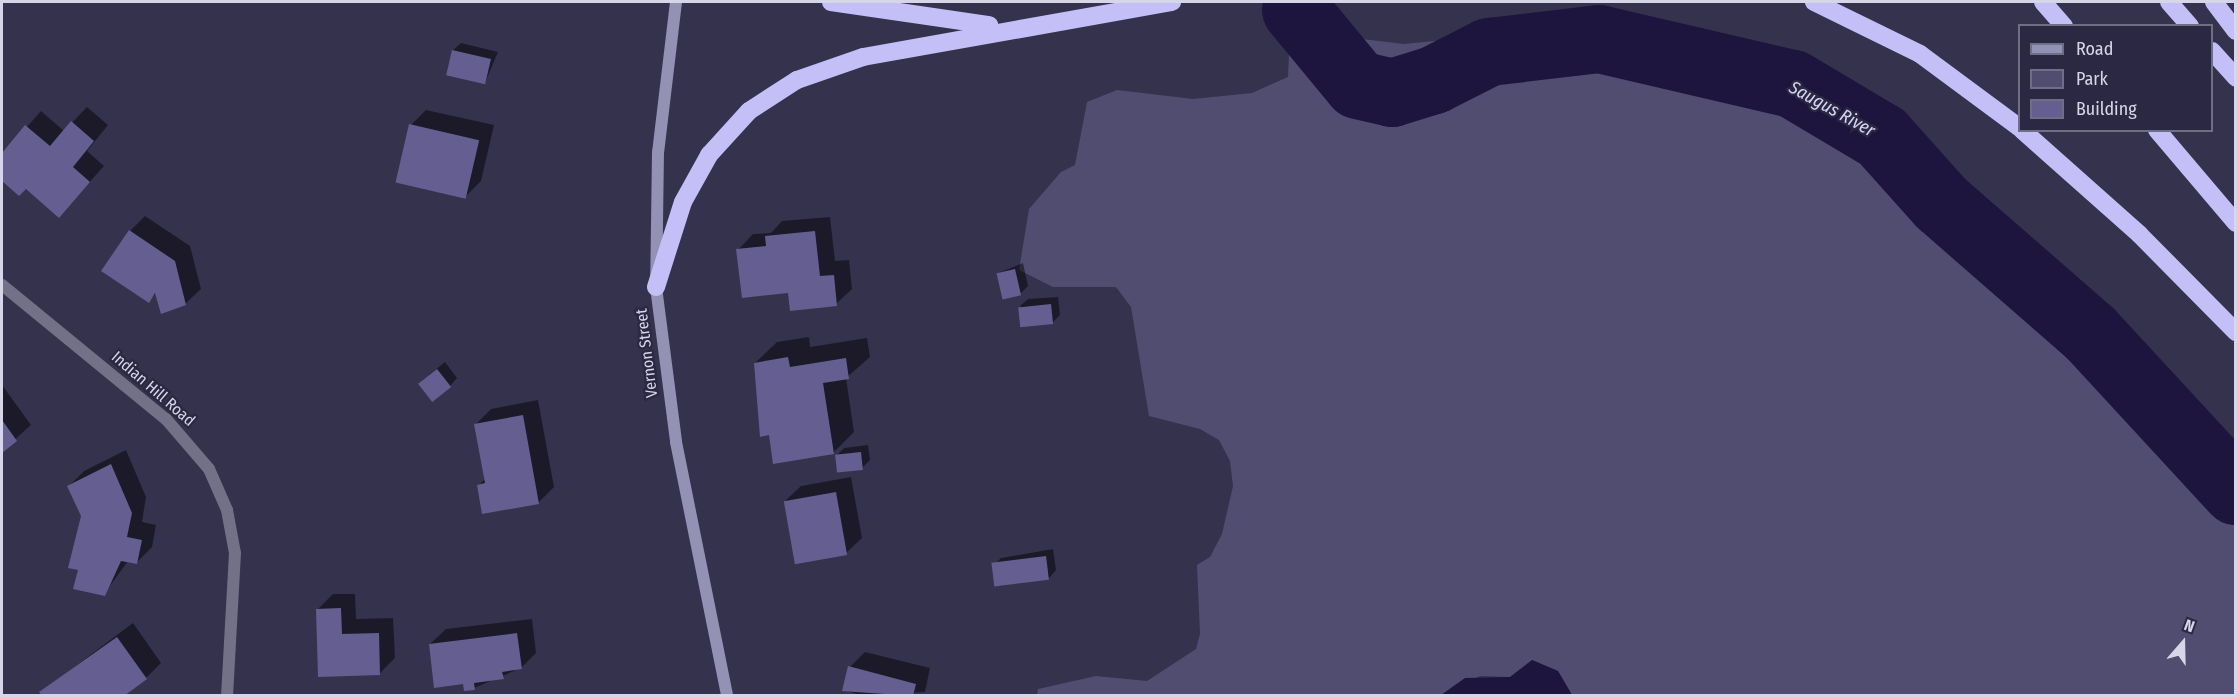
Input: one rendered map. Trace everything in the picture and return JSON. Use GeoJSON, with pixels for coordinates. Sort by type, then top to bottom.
{"type":"FeatureCollection","features":[{"type":"Feature","properties":{"kind":"highway"},"geometry":{"type":"LineString","coordinates":[[831,2],[943,22],[1024,25]]}},
{"type":"Feature","properties":{"kind":"highway"},"geometry":{"type":"LineString","coordinates":[[656,287],[671,232],[694,179],[749,111],[827,66],[1024,25],[1172,2]]}},
{"type":"Feature","properties":{"kind":"highway"},"geometry":{"type":"LineString","coordinates":[[1814,2],[1920,54],[2018,127]]}},
{"type":"Feature","properties":{"kind":"highway"},"geometry":{"type":"LineString","coordinates":[[2043,2],[2062,24]]}},
{"type":"Feature","properties":{"kind":"highway"},"geometry":{"type":"LineString","coordinates":[[2169,2],[2188,24]]}},
{"type":"Feature","properties":{"kind":"highway"},"geometry":{"type":"LineString","coordinates":[[2214,2],[2235,31]]}},
{"type":"Feature","properties":{"kind":"highway"},"geometry":{"type":"LineString","coordinates":[[2213,53],[2235,78]]}},
{"type":"Feature","properties":{"kind":"highway"},"geometry":{"type":"LineString","coordinates":[[2024,132],[2139,234],[2235,332]]}},
{"type":"Feature","properties":{"kind":"highway"},"geometry":{"type":"LineString","coordinates":[[2159,132],[2235,223]]}},
{"type":"Feature","properties":{"kind":"main road","name":"Vernon Street"},"geometry":{"type":"LineString","coordinates":[[676,2],[658,152],[656,287],[678,452],[727,696]]}},
{"type":"Feature","properties":{"kind":"street","name":"Indian Hill Road"},"geometry":{"type":"LineString","coordinates":[[2,285],[166,419],[210,469],[227,510],[235,553],[227,696]]}},
{"type":"Feature","properties":{"kind":"green space"},"geometry":{"type":"Polygon","coordinates":[[[1290,30],[1314,42],[1345,37],[1404,44],[1505,34],[1591,37],[1677,58],[1750,62],[1810,93],[1860,109],[2039,267],[2230,458],[2236,467],[2235,695],[1572,695],[1558,671],[1532,660],[1510,677],[1480,676],[1441,695],[1037,695],[1038,689],[1096,676],[1147,681],[1196,649],[1200,634],[1197,565],[1210,557],[1222,534],[1233,486],[1230,461],[1219,440],[1200,429],[1149,416],[1131,307],[1116,287],[1053,287],[1019,270],[1029,209],[1061,172],[1075,165],[1087,102],[1117,90],[1193,99],[1252,93],[1288,77],[1290,30]]]}},
{"type":"Feature","properties":{"kind":"shaded area"},"geometry":{"type":"Polygon","coordinates":[[[1532,660],[1558,671],[1572,695],[1441,695],[1465,678],[1510,677],[1532,660]]]}},
{"type":"Feature","properties":{"kind":"building"},"geometry":{"type":"Polygon","coordinates":[[[452,50],[491,59],[485,84],[446,75],[452,50]]]}},
{"type":"Feature","properties":{"kind":"building"},"geometry":{"type":"Polygon","coordinates":[[[71,121],[94,141],[73,167],[90,182],[59,218],[26,189],[19,196],[2,181],[2,153],[25,125],[50,146],[71,121]]]}},
{"type":"Feature","properties":{"kind":"building"},"geometry":{"type":"Polygon","coordinates":[[[409,124],[479,140],[466,199],[396,182],[409,124]]]}},
{"type":"Feature","properties":{"kind":"building"},"geometry":{"type":"Polygon","coordinates":[[[129,230],[175,261],[186,305],[161,314],[155,293],[149,303],[101,271],[129,230]]]}},
{"type":"Feature","properties":{"kind":"building"},"geometry":{"type":"Polygon","coordinates":[[[815,231],[820,276],[834,275],[837,306],[790,311],[788,293],[742,298],[736,249],[766,246],[765,236],[815,231]]]}},
{"type":"Feature","properties":{"kind":"building"},"geometry":{"type":"Polygon","coordinates":[[[1015,269],[1021,295],[1003,300],[996,273],[1015,269]]]}},
{"type":"Feature","properties":{"kind":"building"},"geometry":{"type":"Polygon","coordinates":[[[1051,304],[1053,324],[1020,327],[1018,307],[1051,304]]]}},
{"type":"Feature","properties":{"kind":"building"},"geometry":{"type":"Polygon","coordinates":[[[788,357],[790,367],[846,358],[849,379],[823,383],[834,454],[773,464],[769,435],[760,437],[754,363],[788,357]]]}},
{"type":"Feature","properties":{"kind":"building"},"geometry":{"type":"Polygon","coordinates":[[[437,369],[451,387],[432,402],[418,384],[437,369]]]}},
{"type":"Feature","properties":{"kind":"building"},"geometry":{"type":"Polygon","coordinates":[[[523,415],[539,504],[482,514],[477,485],[485,483],[474,424],[523,415]]]}},
{"type":"Feature","properties":{"kind":"building"},"geometry":{"type":"Polygon","coordinates":[[[2,420],[17,441],[2,453],[2,420]]]}},
{"type":"Feature","properties":{"kind":"building"},"geometry":{"type":"Polygon","coordinates":[[[861,452],[863,470],[837,473],[835,455],[861,452]]]}},
{"type":"Feature","properties":{"kind":"building"},"geometry":{"type":"Polygon","coordinates":[[[111,464],[132,513],[127,537],[142,540],[137,564],[121,561],[105,596],[73,589],[78,570],[68,568],[81,516],[67,486],[111,464]]]}},
{"type":"Feature","properties":{"kind":"building"},"geometry":{"type":"Polygon","coordinates":[[[836,492],[847,555],[795,564],[784,501],[836,492]]]}},
{"type":"Feature","properties":{"kind":"building"},"geometry":{"type":"Polygon","coordinates":[[[1046,556],[1049,580],[994,587],[991,563],[1046,556]]]}},
{"type":"Feature","properties":{"kind":"building"},"geometry":{"type":"Polygon","coordinates":[[[341,608],[342,634],[379,633],[380,675],[318,677],[316,609],[341,608]]]}},
{"type":"Feature","properties":{"kind":"building"},"geometry":{"type":"Polygon","coordinates":[[[517,633],[522,669],[502,672],[504,679],[474,683],[475,690],[464,691],[463,684],[434,688],[429,644],[517,633]]]}},
{"type":"Feature","properties":{"kind":"building"},"geometry":{"type":"Polygon","coordinates":[[[117,637],[147,679],[124,696],[42,696],[39,692],[117,637]]]}},
{"type":"Feature","properties":{"kind":"building"},"geometry":{"type":"Polygon","coordinates":[[[848,666],[916,684],[913,696],[842,691],[848,666]]]}},
{"type":"Feature","properties":{"kind":"waterway","name":"Saugus River"},"geometry":{"type":"LineString","coordinates":[[1296,10],[1358,85],[1392,93],[1434,80],[1489,52],[1599,39],[1793,84],[1882,137],[1941,203],[2091,334],[2236,491]]}}]}
